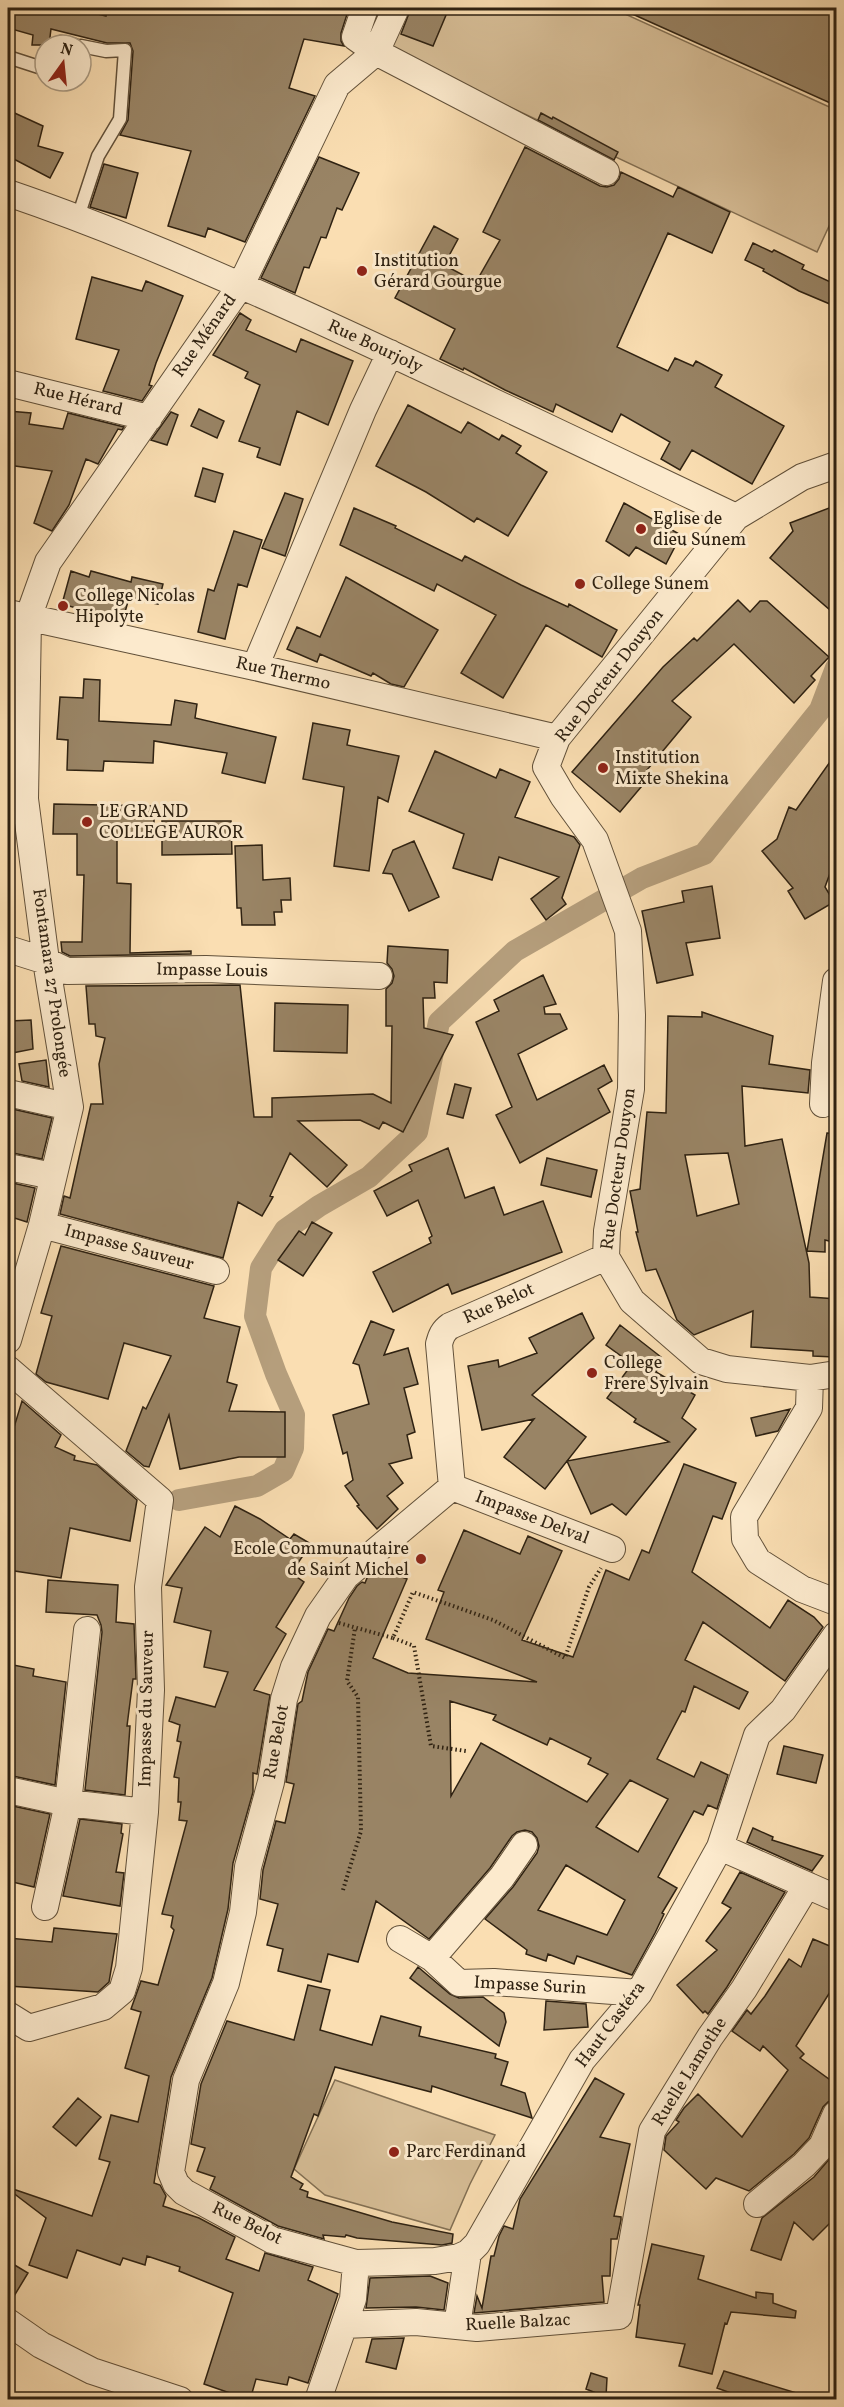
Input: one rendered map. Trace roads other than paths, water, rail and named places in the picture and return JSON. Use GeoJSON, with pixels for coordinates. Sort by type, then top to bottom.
{"type":"FeatureCollection","features":[{"type":"Feature","properties":{"kind":"street"},"geometry":{"type":"LineString","coordinates":[[365,8],[355,37],[376,52],[606,172]]}},
{"type":"Feature","properties":{"kind":"street"},"geometry":{"type":"LineString","coordinates":[[376,52],[396,8]]}},
{"type":"Feature","properties":{"kind":"street","name":"Rue Ménard"},"geometry":{"type":"LineString","coordinates":[[18,615],[48,561],[241,285],[337,85],[376,52]]}},
{"type":"Feature","properties":{"kind":"street","name":"Rue Bourjoly"},"geometry":{"type":"LineString","coordinates":[[8,193],[78,217],[241,285],[390,352],[736,517]]}},
{"type":"Feature","properties":{"kind":"street"},"geometry":{"type":"LineString","coordinates":[[255,667],[363,410],[390,352]]}},
{"type":"Feature","properties":{"kind":"street","name":"Rue Hérard"},"geometry":{"type":"LineString","coordinates":[[8,383],[149,418]]}},
{"type":"Feature","properties":{"kind":"street","name":"Rue Docteur Douyon"},"geometry":{"type":"LineString","coordinates":[[837,465],[802,477],[736,517],[557,738],[546,767],[594,840],[628,931],[632,1015],[631,1089],[607,1231],[606,1257],[632,1301],[701,1361],[727,1369],[810,1378],[837,1374]]}},
{"type":"Feature","properties":{"kind":"street","name":"Rue Thermo"},"geometry":{"type":"LineString","coordinates":[[18,615],[255,667],[557,738]]}},
{"type":"Feature","properties":{"kind":"street","name":"Fontamara 27 Prolongée"},"geometry":{"type":"LineString","coordinates":[[8,1340],[11,1313],[42,1225],[70,1107],[16,797],[18,615]]}},
{"type":"Feature","properties":{"kind":"street","name":"Impasse Louis"},"geometry":{"type":"LineString","coordinates":[[8,949],[46,961],[67,971],[206,969],[379,976]]}},
{"type":"Feature","properties":{"kind":"street"},"geometry":{"type":"LineString","coordinates":[[823,1104],[825,1064],[837,981]]}},
{"type":"Feature","properties":{"kind":"street"},"geometry":{"type":"LineString","coordinates":[[8,1093],[70,1107]]}},
{"type":"Feature","properties":{"kind":"street"},"geometry":{"type":"LineString","coordinates":[[8,1167],[53,1176]]}},
{"type":"Feature","properties":{"kind":"street","name":"Impasse Sauveur"},"geometry":{"type":"LineString","coordinates":[[42,1225],[216,1271]]}},
{"type":"Feature","properties":{"kind":"street","name":"Rue Belot"},"geometry":{"type":"LineString","coordinates":[[356,2263],[272,2240],[184,2192],[176,2184],[171,2172],[186,2080],[226,1983],[238,1932],[248,1867],[271,1782],[284,1699],[294,1667],[318,1616],[346,1576],[452,1487],[439,1344],[443,1331],[606,1257]]}},
{"type":"Feature","properties":{"kind":"street","name":"Impasse du Sauveur"},"geometry":{"type":"LineString","coordinates":[[8,1368],[160,1500],[148,1587],[151,1690],[145,1812],[129,1968],[122,1992],[103,2007],[29,2028],[8,2015]]}},
{"type":"Feature","properties":{"kind":"street"},"geometry":{"type":"LineString","coordinates":[[810,1378],[808,1408],[744,1517],[745,1539],[758,1561],[802,1589],[837,1602]]}},
{"type":"Feature","properties":{"kind":"street","name":"Impasse Delval"},"geometry":{"type":"LineString","coordinates":[[452,1487],[612,1549]]}},
{"type":"Feature","properties":{"kind":"street"},"geometry":{"type":"LineString","coordinates":[[45,1907],[68,1803],[87,1630]]}},
{"type":"Feature","properties":{"kind":"street","name":"Haut Castéra"},"geometry":{"type":"LineString","coordinates":[[468,2253],[477,2244],[582,2060],[639,1993],[720,1846],[757,1735],[783,1710],[837,1635]]}},
{"type":"Feature","properties":{"kind":"street"},"geometry":{"type":"LineString","coordinates":[[8,1790],[68,1803],[145,1812]]}},
{"type":"Feature","properties":{"kind":"street"},"geometry":{"type":"LineString","coordinates":[[432,1958],[502,1877],[524,1845]]}},
{"type":"Feature","properties":{"kind":"street"},"geometry":{"type":"LineString","coordinates":[[720,1846],[837,1898]]}},
{"type":"Feature","properties":{"kind":"street","name":"Ruelle Lamothe"},"geometry":{"type":"LineString","coordinates":[[619,2316],[652,2131],[710,2037],[744,1989],[807,1885]]}},
{"type":"Feature","properties":{"kind":"street","name":"Impasse Surin"},"geometry":{"type":"LineString","coordinates":[[400,1939],[432,1958],[459,1983],[494,1982],[639,1993]]}},
{"type":"Feature","properties":{"kind":"street"},"geometry":{"type":"LineString","coordinates":[[757,2204],[804,2165],[822,2146],[837,2114]]}},
{"type":"Feature","properties":{"kind":"street"},"geometry":{"type":"LineString","coordinates":[[318,2400],[353,2299],[356,2263],[435,2261],[468,2253]]}},
{"type":"Feature","properties":{"kind":"street"},"geometry":{"type":"LineString","coordinates":[[457,2326],[468,2253]]}},
{"type":"Feature","properties":{"kind":"street","name":"Ruelle Balzac"},"geometry":{"type":"LineString","coordinates":[[344,2325],[416,2322],[477,2328],[619,2316]]}},
{"type":"Feature","properties":{"kind":"street"},"geometry":{"type":"LineString","coordinates":[[8,2322],[41,2345],[92,2371],[180,2400]]}},
{"type":"Feature","properties":{"kind":"lane"},"geometry":{"type":"LineString","coordinates":[[78,217],[98,156],[120,119],[125,50],[106,51],[93,48]]}},
{"type":"Feature","properties":{"kind":"lane"},"geometry":{"type":"LineString","coordinates":[[8,57],[33,65]]}},
{"type":"Feature","properties":{"kind":"waterway"},"geometry":{"type":"LineString","coordinates":[[179,1500],[257,1486],[283,1471],[293,1448],[294,1415],[255,1316],[261,1268],[285,1230],[319,1206],[369,1177],[417,1132],[439,1022],[515,951],[642,878],[704,854],[820,710],[836,668]]}},
{"type":"Feature","properties":{"kind":"place","name":"Institution Gérard Gourgue"},"geometry":{"type":"Point","coordinates":[362,271]}},
{"type":"Feature","properties":{"kind":"place","name":"Eglise de dieu Sunem"},"geometry":{"type":"Point","coordinates":[641,529]}},
{"type":"Feature","properties":{"kind":"place","name":"College Sunem"},"geometry":{"type":"Point","coordinates":[580,584]}},
{"type":"Feature","properties":{"kind":"place","name":"College Nicolas Hipolyte"},"geometry":{"type":"Point","coordinates":[63,606]}},
{"type":"Feature","properties":{"kind":"place","name":"Institution Mixte Shekina"},"geometry":{"type":"Point","coordinates":[603,768]}},
{"type":"Feature","properties":{"kind":"place","name":"LE GRAND COLLEGE AUROR"},"geometry":{"type":"Point","coordinates":[87,822]}},
{"type":"Feature","properties":{"kind":"place","name":"College Frere Sylvain"},"geometry":{"type":"Point","coordinates":[592,1373]}},
{"type":"Feature","properties":{"kind":"place","name":"Ecole Communautaire de Saint Michel"},"geometry":{"type":"Point","coordinates":[421,1559]}},
{"type":"Feature","properties":{"kind":"place","name":"Parc Ferdinand"},"geometry":{"type":"Point","coordinates":[394,2152]}}]}
